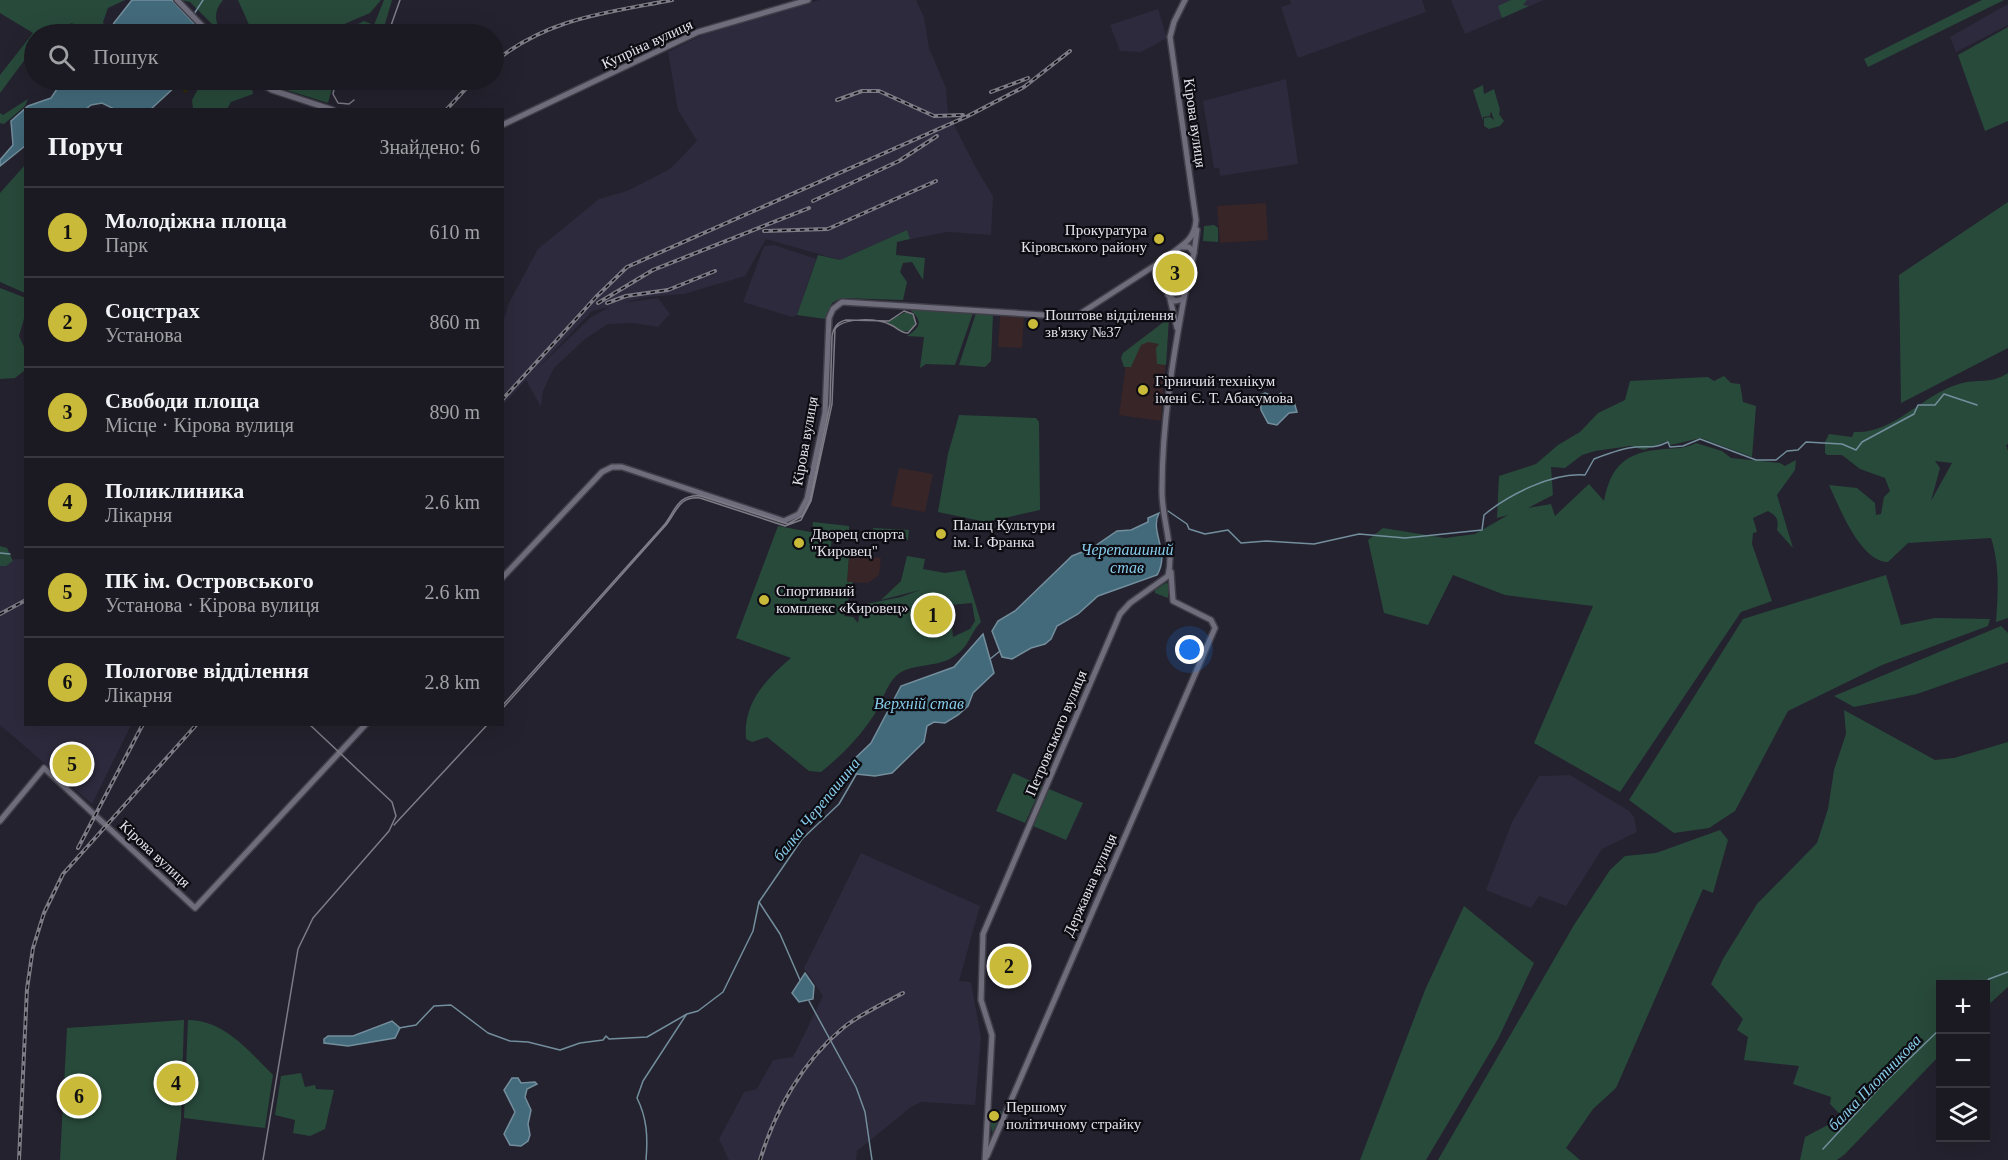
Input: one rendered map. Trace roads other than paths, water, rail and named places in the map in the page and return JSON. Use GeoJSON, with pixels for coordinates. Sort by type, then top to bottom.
{"type":"FeatureCollection","features":[{"type":"Feature","properties":{"kind":"main road"},"geometry":{"type":"LineString","coordinates":[[177,0],[200,24]]}},
{"type":"Feature","properties":{"kind":"main road","name":"Купріна вулиця"},"geometry":{"type":"LineString","coordinates":[[504,124],[698,32],[808,0]]}},
{"type":"Feature","properties":{"kind":"main road","name":"Кірова вулиця"},"geometry":{"type":"LineString","coordinates":[[504,576],[602,472],[612,466],[622,467],[784,521],[799,514],[807,499],[825,413],[829,318],[833,309],[842,302],[1075,317],[1182,247],[1192,237],[1196,220],[1170,38],[1174,22],[1185,0]]}},
{"type":"Feature","properties":{"kind":"main road"},"geometry":{"type":"LineString","coordinates":[[272,90],[327,108]]}},
{"type":"Feature","properties":{"kind":"main road"},"geometry":{"type":"LineString","coordinates":[[1171,564],[1162,505],[1162,475],[1178,332],[1194,254],[1196,220]]}},
{"type":"Feature","properties":{"kind":"main road"},"geometry":{"type":"LineString","coordinates":[[1182,247],[1189,247],[1194,254]]}},
{"type":"Feature","properties":{"kind":"main road"},"geometry":{"type":"LineString","coordinates":[[1168,257],[1162,267],[1163,279],[1178,332]]}},
{"type":"Feature","properties":{"kind":"main road"},"geometry":{"type":"LineString","coordinates":[[1146,271],[1156,273],[1163,279]]}},
{"type":"Feature","properties":{"kind":"main road"},"geometry":{"type":"LineString","coordinates":[[1168,295],[1178,302],[1185,293]]}},
{"type":"Feature","properties":{"kind":"main road","name":"Державна вулиця"},"geometry":{"type":"LineString","coordinates":[[985,1160],[1214,631],[1211,620],[1173,601],[1171,564]]}},
{"type":"Feature","properties":{"kind":"main road","name":"Петровського вулиця"},"geometry":{"type":"LineString","coordinates":[[985,1160],[992,1035],[981,1000],[983,930],[1120,614],[1130,603],[1164,580],[1168,576],[1171,564]]}},
{"type":"Feature","properties":{"kind":"main road","name":"Кірова вулиця"},"geometry":{"type":"LineString","coordinates":[[0,821],[44,768],[195,908],[364,726]]}},
{"type":"Feature","properties":{"kind":"water"},"geometry":{"type":"Polygon","coordinates":[[[132,0],[172,0],[195,24],[113,24],[132,0]]]}},
{"type":"Feature","properties":{"kind":"water"},"geometry":{"type":"Polygon","coordinates":[[[56,90],[172,90],[152,108],[112,108],[102,103],[87,108],[26,108],[51,98],[56,90]]]}},
{"type":"Feature","properties":{"kind":"water"},"geometry":{"type":"Polygon","coordinates":[[[24,110],[24,147],[0,166],[0,160],[13,145],[11,121],[24,110]]]}},
{"type":"Feature","properties":{"kind":"water"},"geometry":{"type":"Polygon","coordinates":[[[1265,393],[1276,397],[1281,393],[1283,401],[1294,402],[1297,412],[1289,413],[1277,425],[1268,423],[1261,410],[1260,395],[1265,393]]]}},
{"type":"Feature","properties":{"kind":"water","name":"Черепашиний став"},"geometry":{"type":"Polygon","coordinates":[[[1159,513],[1156,527],[1162,558],[1157,575],[1098,596],[1078,614],[1057,626],[1051,639],[1045,644],[1031,648],[1012,659],[1002,657],[992,631],[998,621],[1015,611],[1072,556],[1092,548],[1117,531],[1131,530],[1148,522],[1148,518],[1159,513]]]}},
{"type":"Feature","properties":{"kind":"water","name":"Верхній став"},"geometry":{"type":"Polygon","coordinates":[[[983,634],[994,673],[973,693],[968,706],[945,723],[934,722],[927,726],[924,742],[892,773],[875,776],[856,774],[848,765],[871,743],[901,686],[954,667],[983,634]]]}},
{"type":"Feature","properties":{"kind":"water"},"geometry":{"type":"Polygon","coordinates":[[[805,973],[814,986],[813,999],[799,1002],[792,993],[805,973]]]}},
{"type":"Feature","properties":{"kind":"water"},"geometry":{"type":"Polygon","coordinates":[[[392,1021],[400,1028],[395,1038],[348,1046],[324,1043],[324,1039],[328,1036],[353,1036],[392,1021]]]}},
{"type":"Feature","properties":{"kind":"water"},"geometry":{"type":"Polygon","coordinates":[[[512,1078],[518,1078],[521,1083],[535,1082],[537,1084],[527,1089],[525,1097],[531,1110],[528,1124],[530,1135],[528,1141],[521,1146],[510,1145],[504,1134],[515,1112],[504,1090],[512,1078]]]}},
{"type":"Feature","properties":{"kind":"waterway"},"geometry":{"type":"LineString","coordinates":[[194,14],[203,0]]}},
{"type":"Feature","properties":{"kind":"waterway","name":"балка Черепашина"},"geometry":{"type":"LineString","coordinates":[[1168,511],[1187,524],[1189,529],[1205,534],[1228,530],[1241,543],[1266,541],[1314,544],[1359,534],[1405,538],[1482,530],[1484,515],[1505,500],[1545,481],[1572,475],[1585,475],[1594,459],[1620,450],[1655,446],[1668,442],[1670,447],[1683,446],[1700,439],[1756,460],[1776,460],[1787,451],[1798,450],[1806,442],[1842,444],[1856,450],[1862,442],[1914,414],[1918,405],[1935,405],[1944,394],[1977,405]]}},
{"type":"Feature","properties":{"kind":"waterway"},"geometry":{"type":"LineString","coordinates":[[0,553],[10,554]]}},
{"type":"Feature","properties":{"kind":"waterway","name":"балка Черепашина"},"geometry":{"type":"LineString","coordinates":[[990,659],[1000,651]]}},
{"type":"Feature","properties":{"kind":"waterway","name":"балка Черепашина"},"geometry":{"type":"LineString","coordinates":[[399,1028],[416,1025],[434,1006],[451,1005],[488,1033],[510,1041],[528,1042],[560,1050],[580,1043],[603,1040],[606,1036],[609,1039],[647,1037],[687,1014],[698,1011],[723,992],[753,931],[759,902],[802,839],[839,804],[857,773]]}},
{"type":"Feature","properties":{"kind":"waterway"},"geometry":{"type":"LineString","coordinates":[[759,902],[780,934],[800,980]]}},
{"type":"Feature","properties":{"kind":"waterway","name":"балка Плотникова"},"geometry":{"type":"LineString","coordinates":[[1988,980],[2008,972]]}},
{"type":"Feature","properties":{"kind":"waterway"},"geometry":{"type":"LineString","coordinates":[[809,1001],[856,1087],[865,1112],[872,1160]]}},
{"type":"Feature","properties":{"kind":"waterway"},"geometry":{"type":"LineString","coordinates":[[646,1160],[646,1128],[637,1098],[643,1081],[686,1015]]}},
{"type":"Feature","properties":{"kind":"waterway","name":"балка Плотникова"},"geometry":{"type":"LineString","coordinates":[[1823,1149],[1881,1086],[1936,1033]]}},
{"type":"Feature","properties":{"kind":"tram line"},"geometry":{"type":"LineString","coordinates":[[392,24],[400,0]]}},
{"type":"Feature","properties":{"kind":"tram line"},"geometry":{"type":"LineString","coordinates":[[334,90],[333,94],[338,103],[349,104],[354,100]]}},
{"type":"Feature","properties":{"kind":"tram line"},"geometry":{"type":"LineString","coordinates":[[904,311],[913,314],[916,324],[908,333],[875,321],[889,321],[904,311]]}},
{"type":"Feature","properties":{"kind":"tram line"},"geometry":{"type":"LineString","coordinates":[[504,704],[665,524],[682,500],[687,497],[701,496],[788,524],[802,516],[810,500],[830,404],[834,328],[846,320],[859,320]]}},
{"type":"Feature","properties":{"kind":"tram line"},"geometry":{"type":"LineString","coordinates":[[859,320],[875,321]]}},
{"type":"Feature","properties":{"kind":"tram line"},"geometry":{"type":"LineString","coordinates":[[859,320],[875,321]]}},
{"type":"Feature","properties":{"kind":"tram line"},"geometry":{"type":"LineString","coordinates":[[504,707],[687,499],[700,498],[785,526],[801,520],[811,501],[832,404],[835,329],[846,322],[859,320]]}},
{"type":"Feature","properties":{"kind":"tram line"},"geometry":{"type":"LineString","coordinates":[[263,1160],[298,949],[313,918],[389,831],[396,816],[392,802],[311,726]]}},
{"type":"Feature","properties":{"kind":"tram line"},"geometry":{"type":"LineString","coordinates":[[394,825],[486,726]]}},
{"type":"Feature","properties":{"kind":"railway"},"geometry":{"type":"LineString","coordinates":[[504,55],[536,36],[578,19],[672,0]]}},
{"type":"Feature","properties":{"kind":"railway"},"geometry":{"type":"LineString","coordinates":[[504,398],[596,297],[627,267],[968,116],[1024,87],[1070,51]]}},
{"type":"Feature","properties":{"kind":"railway"},"geometry":{"type":"LineString","coordinates":[[991,92],[1028,78]]}},
{"type":"Feature","properties":{"kind":"railway"},"geometry":{"type":"LineString","coordinates":[[448,108],[465,90]]}},
{"type":"Feature","properties":{"kind":"railway"},"geometry":{"type":"LineString","coordinates":[[837,100],[862,91],[879,91],[934,116],[963,115]]}},
{"type":"Feature","properties":{"kind":"railway"},"geometry":{"type":"LineString","coordinates":[[813,201],[899,161],[937,136]]}},
{"type":"Feature","properties":{"kind":"railway"},"geometry":{"type":"LineString","coordinates":[[764,231],[828,229],[936,181]]}},
{"type":"Feature","properties":{"kind":"railway"},"geometry":{"type":"LineString","coordinates":[[598,303],[653,270],[809,208]]}},
{"type":"Feature","properties":{"kind":"railway"},"geometry":{"type":"LineString","coordinates":[[607,303],[626,296],[668,290],[715,271]]}},
{"type":"Feature","properties":{"kind":"railway"},"geometry":{"type":"LineString","coordinates":[[0,614],[24,601]]}},
{"type":"Feature","properties":{"kind":"railway"},"geometry":{"type":"LineString","coordinates":[[78,848],[142,726]]}},
{"type":"Feature","properties":{"kind":"railway"},"geometry":{"type":"LineString","coordinates":[[19,1160],[27,989],[33,948],[44,913],[63,874],[195,726]]}},
{"type":"Feature","properties":{"kind":"railway"},"geometry":{"type":"LineString","coordinates":[[760,1160],[782,1106],[815,1056],[843,1028],[903,993]]}},
{"type":"Feature","properties":{"kind":"place","name":"Прокуратура Кіровського району"},"geometry":{"type":"Point","coordinates":[1159,239]}},
{"type":"Feature","properties":{"kind":"place","name":"Свободи площа"},"geometry":{"type":"Point","coordinates":[1175,273]}},
{"type":"Feature","properties":{"kind":"place","name":"Поштове відділення зв'язку №37"},"geometry":{"type":"Point","coordinates":[1033,324]}},
{"type":"Feature","properties":{"kind":"place","name":"Гірничий технікум імені Є. Т. Абакумова"},"geometry":{"type":"Point","coordinates":[1143,390]}},
{"type":"Feature","properties":{"kind":"place","name":"Палац Культури ім. І. Франка"},"geometry":{"type":"Point","coordinates":[941,534]}},
{"type":"Feature","properties":{"kind":"place","name":"Дворец спорта \"Кировец\""},"geometry":{"type":"Point","coordinates":[799,543]}},
{"type":"Feature","properties":{"kind":"place","name":"Cпортивний комплекс «Кировец»"},"geometry":{"type":"Point","coordinates":[764,600]}},
{"type":"Feature","properties":{"kind":"place","name":"Молодіжна площа"},"geometry":{"type":"Point","coordinates":[933,615]}},
{"type":"Feature","properties":{"kind":"place","name":"ПК ім. Островського"},"geometry":{"type":"Point","coordinates":[72,764]}},
{"type":"Feature","properties":{"kind":"place","name":"Соцстрах"},"geometry":{"type":"Point","coordinates":[1009,966]}},
{"type":"Feature","properties":{"kind":"place","name":"Поликлиника"},"geometry":{"type":"Point","coordinates":[176,1083]}},
{"type":"Feature","properties":{"kind":"place","name":"Пологове відділення"},"geometry":{"type":"Point","coordinates":[79,1096]}},
{"type":"Feature","properties":{"kind":"place","name":"Першому політичному страйку"},"geometry":{"type":"Point","coordinates":[994,1116]}}]}
